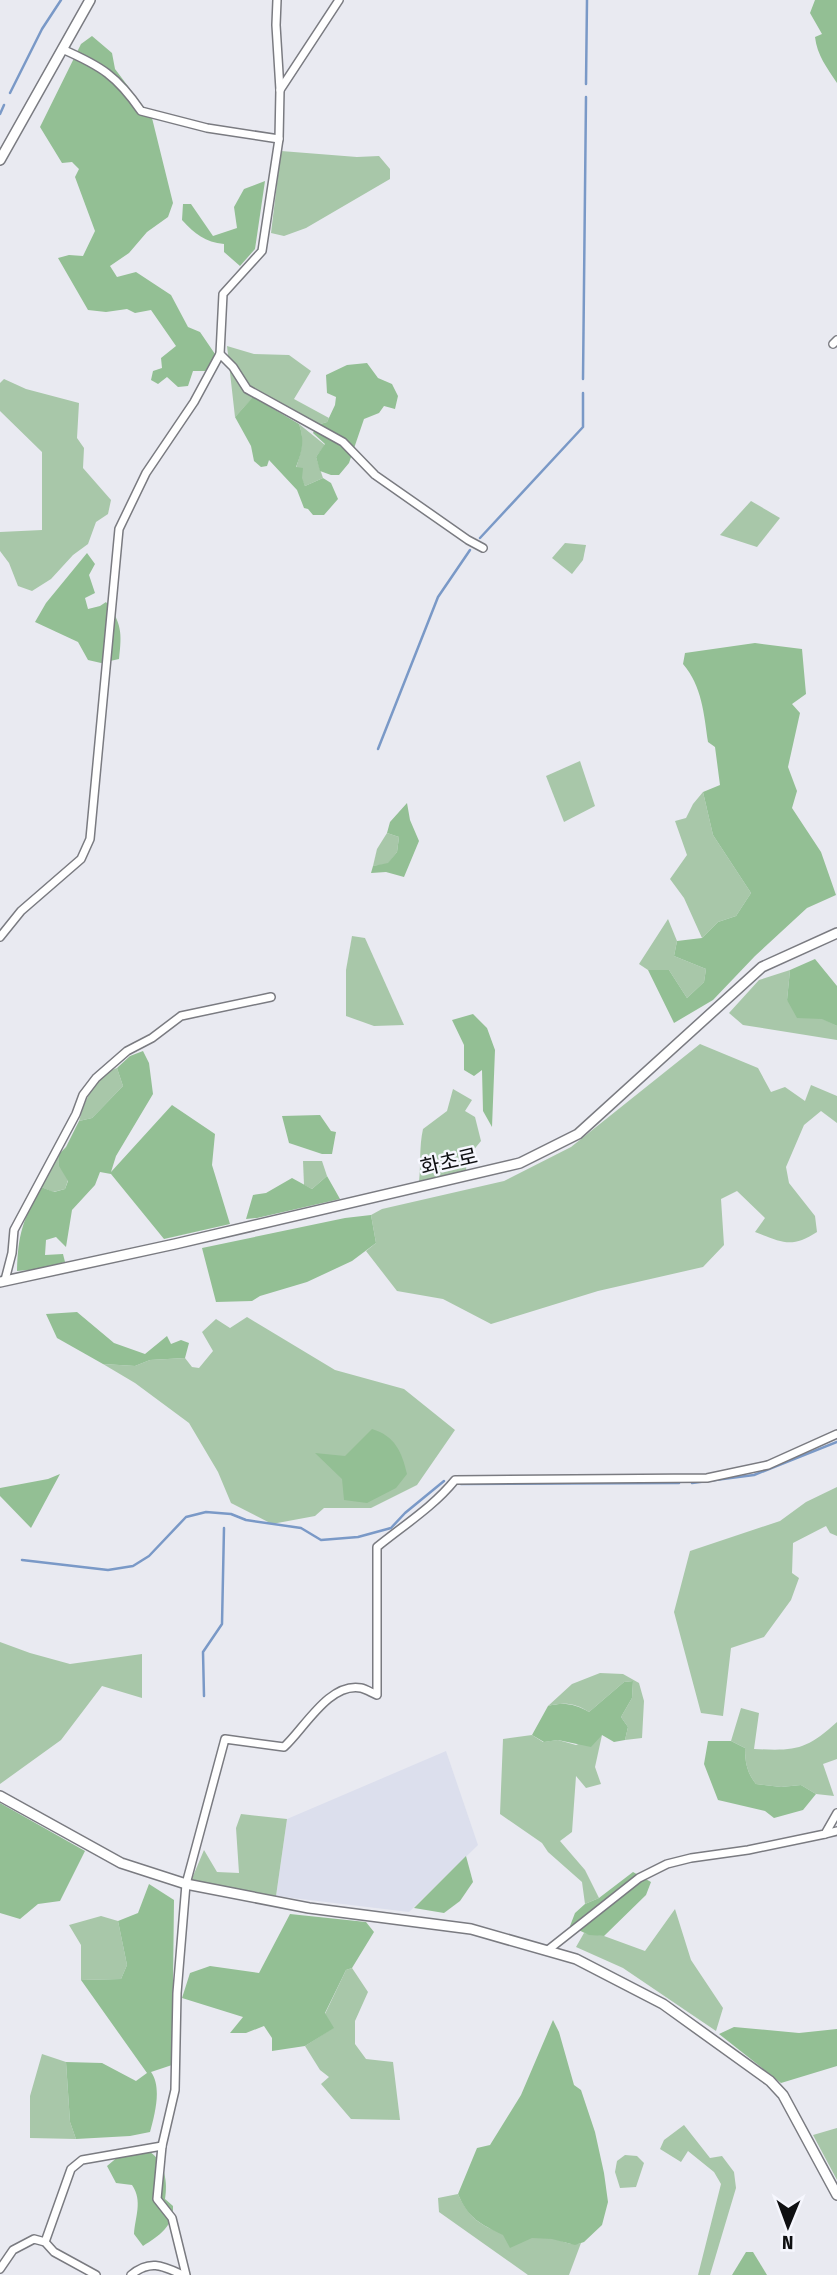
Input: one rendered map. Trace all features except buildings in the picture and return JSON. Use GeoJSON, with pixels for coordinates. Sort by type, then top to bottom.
{"type":"FeatureCollection","features":[{"type":"Feature","properties":{"kind":"street"},"geometry":{"type":"LineString","coordinates":[[0,160],[90,0]]}},
{"type":"Feature","properties":{"kind":"street"},"geometry":{"type":"LineString","coordinates":[[0,937],[21,911],[81,859],[90,839],[119,529],[146,473],[194,402],[220,354],[223,294],[262,251],[279,139],[277,0]]}},
{"type":"Feature","properties":{"kind":"street"},"geometry":{"type":"LineString","coordinates":[[280,90],[339,0]]}},
{"type":"Feature","properties":{"kind":"street"},"geometry":{"type":"LineString","coordinates":[[62,49],[95,64],[125,88],[141,111],[207,128],[279,139]]}},
{"type":"Feature","properties":{"kind":"street"},"geometry":{"type":"LineString","coordinates":[[220,354],[233,367],[247,389],[343,442],[362,458],[375,475],[483,548]]}},
{"type":"Feature","properties":{"kind":"street","name":"화초로"},"geometry":{"type":"LineString","coordinates":[[3,1281],[175,1244],[520,1163],[578,1134],[762,967],[837,933]]}},
{"type":"Feature","properties":{"kind":"street"},"geometry":{"type":"LineString","coordinates":[[3,1281],[12,1254],[14,1230],[76,1114],[83,1095],[96,1078],[127,1051],[152,1038],[181,1016],[271,997]]}},
{"type":"Feature","properties":{"kind":"street"},"geometry":{"type":"LineString","coordinates":[[184,2275],[172,2218],[157,2199],[162,2146],[175,2090],[177,1993],[186,1885],[226,1739],[284,1747],[296,1737],[320,1704],[348,1688],[362,1688],[377,1695],[377,1547],[444,1493],[455,1480],[708,1478],[768,1465],[837,1434]]}},
{"type":"Feature","properties":{"kind":"street"},"geometry":{"type":"LineString","coordinates":[[0,1797],[121,1863],[186,1885],[309,1908],[471,1929],[576,1959],[663,2004],[770,2081],[783,2095],[837,2195]]}},
{"type":"Feature","properties":{"kind":"street"},"geometry":{"type":"LineString","coordinates":[[825,1834],[837,1813]]}},
{"type":"Feature","properties":{"kind":"street"},"geometry":{"type":"LineString","coordinates":[[548,1950],[639,1878],[667,1864],[837,1831]]}},
{"type":"Feature","properties":{"kind":"street"},"geometry":{"type":"LineString","coordinates":[[45,2242],[71,2169],[82,2160],[162,2146]]}},
{"type":"Feature","properties":{"kind":"street"},"geometry":{"type":"LineString","coordinates":[[0,2269],[13,2250],[34,2239],[45,2242],[54,2252],[96,2275]]}},
{"type":"Feature","properties":{"kind":"street"},"geometry":{"type":"LineString","coordinates":[[131,2275],[139,2268],[159,2264],[184,2275]]}},
{"type":"Feature","properties":{"kind":"shaded area"},"geometry":{"type":"Polygon","coordinates":[[[446,1751],[478,1845],[409,1912],[276,1896],[287,1819],[446,1751]]]}},
{"type":"Feature","properties":{"kind":"green space"},"geometry":{"type":"Polygon","coordinates":[[[815,0],[837,0],[837,83],[816,44],[815,37],[822,34],[810,13],[815,0]]]}},
{"type":"Feature","properties":{"kind":"green space"},"geometry":{"type":"Polygon","coordinates":[[[92,36],[112,53],[115,69],[152,118],[173,203],[168,217],[147,232],[129,253],[110,266],[117,277],[136,272],[171,295],[188,327],[200,332],[215,354],[207,371],[193,371],[188,386],[178,387],[167,377],[158,384],[151,380],[153,371],[162,368],[161,358],[176,346],[151,310],[135,313],[127,309],[106,312],[88,310],[58,258],[69,255],[83,256],[95,231],[75,177],[79,169],[72,162],[62,163],[40,127],[81,44],[92,36]]]}},
{"type":"Feature","properties":{"kind":"green space"},"geometry":{"type":"Polygon","coordinates":[[[281,151],[357,157],[379,156],[390,169],[390,179],[306,228],[284,236],[271,233],[281,151]]]}},
{"type":"Feature","properties":{"kind":"green space"},"geometry":{"type":"Polygon","coordinates":[[[265,181],[255,249],[240,266],[224,252],[224,244],[201,236],[182,220],[183,204],[191,204],[213,236],[237,228],[234,207],[244,189],[265,181]]]}},
{"type":"Feature","properties":{"kind":"green space"},"geometry":{"type":"Polygon","coordinates":[[[227,346],[254,354],[289,355],[311,371],[294,399],[329,418],[327,422],[317,425],[259,391],[235,417],[227,346]]]}},
{"type":"Feature","properties":{"kind":"green space"},"geometry":{"type":"Polygon","coordinates":[[[367,363],[378,378],[392,384],[398,396],[395,409],[384,406],[379,413],[364,419],[349,463],[339,475],[320,471],[316,457],[325,444],[313,433],[317,425],[327,422],[336,397],[327,393],[326,375],[347,365],[367,363]]]}},
{"type":"Feature","properties":{"kind":"green space"},"geometry":{"type":"Polygon","coordinates":[[[4,379],[26,389],[79,403],[77,438],[84,448],[83,468],[111,500],[108,514],[96,522],[88,544],[73,555],[51,579],[32,591],[18,586],[9,563],[0,551],[0,532],[42,530],[42,452],[0,411],[0,383],[4,379]]]}},
{"type":"Feature","properties":{"kind":"green space"},"geometry":{"type":"Polygon","coordinates":[[[253,397],[299,424],[302,446],[296,467],[303,468],[305,486],[323,478],[331,483],[338,499],[324,515],[313,515],[304,508],[297,490],[269,460],[267,466],[261,467],[254,461],[251,446],[235,417],[253,397]]]}},
{"type":"Feature","properties":{"kind":"green space"},"geometry":{"type":"Polygon","coordinates":[[[299,424],[325,445],[316,457],[323,478],[305,486],[296,468],[302,441],[299,424]]]}},
{"type":"Feature","properties":{"kind":"green space"},"geometry":{"type":"Polygon","coordinates":[[[751,501],[780,518],[757,547],[720,535],[751,501]]]}},
{"type":"Feature","properties":{"kind":"green space"},"geometry":{"type":"Polygon","coordinates":[[[565,543],[586,545],[583,560],[572,574],[552,558],[565,543]]]}},
{"type":"Feature","properties":{"kind":"green space"},"geometry":{"type":"Polygon","coordinates":[[[87,553],[95,564],[89,575],[95,593],[85,598],[88,609],[106,602],[120,629],[119,659],[101,663],[88,660],[78,642],[35,622],[46,603],[87,553]]]}},
{"type":"Feature","properties":{"kind":"green space"},"geometry":{"type":"Polygon","coordinates":[[[755,643],[802,649],[806,694],[792,704],[800,713],[788,767],[797,791],[792,808],[821,852],[836,895],[807,908],[713,1000],[674,1023],[648,970],[669,970],[687,998],[704,982],[706,969],[674,956],[677,941],[702,938],[718,922],[736,916],[751,893],[713,835],[703,792],[720,785],[715,747],[708,742],[698,691],[683,664],[685,653],[755,643]]]}},
{"type":"Feature","properties":{"kind":"green space"},"geometry":{"type":"Polygon","coordinates":[[[580,761],[595,806],[564,822],[546,776],[580,761]]]}},
{"type":"Feature","properties":{"kind":"green space"},"geometry":{"type":"Polygon","coordinates":[[[703,792],[713,835],[751,893],[736,916],[718,922],[702,938],[684,898],[670,879],[687,855],[675,821],[686,818],[703,792]]]}},
{"type":"Feature","properties":{"kind":"green space"},"geometry":{"type":"Polygon","coordinates":[[[407,803],[410,820],[419,841],[404,877],[386,872],[371,873],[373,866],[388,863],[397,852],[399,837],[387,833],[390,822],[407,803]]]}},
{"type":"Feature","properties":{"kind":"green space"},"geometry":{"type":"Polygon","coordinates":[[[387,833],[399,837],[397,852],[388,864],[373,866],[377,849],[387,833]]]}},
{"type":"Feature","properties":{"kind":"green space"},"geometry":{"type":"Polygon","coordinates":[[[668,919],[677,941],[674,956],[706,969],[704,982],[687,998],[669,970],[648,970],[639,964],[668,919]]]}},
{"type":"Feature","properties":{"kind":"green space"},"geometry":{"type":"Polygon","coordinates":[[[352,936],[365,938],[404,1025],[374,1026],[346,1016],[346,970],[352,936]]]}},
{"type":"Feature","properties":{"kind":"green space"},"geometry":{"type":"Polygon","coordinates":[[[815,959],[837,986],[837,1026],[822,1019],[797,1018],[787,1000],[790,970],[815,959]]]}},
{"type":"Feature","properties":{"kind":"green space"},"geometry":{"type":"Polygon","coordinates":[[[790,970],[787,1000],[837,1026],[837,1040],[743,1025],[729,1013],[759,980],[790,970]]]}},
{"type":"Feature","properties":{"kind":"green space"},"geometry":{"type":"Polygon","coordinates":[[[473,1014],[487,1028],[495,1050],[492,1127],[483,1111],[482,1070],[474,1076],[464,1070],[464,1045],[452,1020],[473,1014]]]}},
{"type":"Feature","properties":{"kind":"green space"},"geometry":{"type":"Polygon","coordinates":[[[700,1044],[758,1068],[771,1092],[785,1087],[805,1101],[811,1085],[837,1096],[837,1123],[821,1111],[804,1125],[786,1167],[789,1183],[815,1216],[817,1232],[800,1241],[786,1242],[755,1232],[765,1218],[737,1191],[721,1199],[724,1245],[703,1267],[598,1291],[491,1324],[443,1299],[397,1291],[366,1251],[376,1243],[371,1215],[382,1209],[504,1181],[571,1147],[700,1044]]]}},
{"type":"Feature","properties":{"kind":"green space"},"geometry":{"type":"Polygon","coordinates":[[[143,1051],[149,1063],[153,1094],[116,1156],[111,1172],[172,1105],[215,1134],[212,1165],[230,1224],[164,1239],[111,1174],[100,1172],[95,1185],[72,1210],[66,1247],[56,1237],[46,1240],[45,1255],[63,1254],[65,1262],[41,1269],[17,1271],[23,1227],[41,1187],[54,1192],[65,1189],[68,1181],[59,1166],[59,1154],[66,1147],[79,1121],[92,1118],[123,1086],[117,1068],[130,1056],[143,1051]]]}},
{"type":"Feature","properties":{"kind":"green space"},"geometry":{"type":"Polygon","coordinates":[[[117,1068],[123,1086],[92,1118],[79,1121],[97,1082],[109,1071],[117,1068]]]}},
{"type":"Feature","properties":{"kind":"green space"},"geometry":{"type":"Polygon","coordinates":[[[453,1089],[472,1100],[465,1111],[475,1117],[481,1141],[467,1158],[466,1170],[419,1182],[423,1129],[447,1111],[453,1089]]]}},
{"type":"Feature","properties":{"kind":"green space"},"geometry":{"type":"Polygon","coordinates":[[[320,1115],[331,1131],[336,1132],[332,1154],[322,1154],[289,1143],[282,1116],[320,1115]]]}},
{"type":"Feature","properties":{"kind":"green space"},"geometry":{"type":"Polygon","coordinates":[[[59,1154],[60,1166],[68,1180],[65,1189],[53,1192],[41,1187],[59,1154]]]}},
{"type":"Feature","properties":{"kind":"green space"},"geometry":{"type":"Polygon","coordinates":[[[303,1161],[322,1161],[327,1176],[312,1189],[304,1185],[303,1161]]]}},
{"type":"Feature","properties":{"kind":"green space"},"geometry":{"type":"Polygon","coordinates":[[[327,1176],[340,1199],[246,1219],[253,1195],[266,1193],[292,1178],[312,1189],[327,1176]]]}},
{"type":"Feature","properties":{"kind":"green space"},"geometry":{"type":"Polygon","coordinates":[[[371,1215],[376,1243],[352,1261],[307,1282],[260,1296],[252,1301],[216,1302],[202,1248],[371,1215]]]}},
{"type":"Feature","properties":{"kind":"green space"},"geometry":{"type":"Polygon","coordinates":[[[77,1312],[114,1343],[145,1354],[167,1336],[171,1344],[181,1340],[189,1343],[185,1358],[150,1360],[135,1366],[103,1364],[57,1338],[46,1314],[77,1312]]]}},
{"type":"Feature","properties":{"kind":"green space"},"geometry":{"type":"Polygon","coordinates":[[[247,1317],[335,1370],[404,1389],[455,1430],[417,1485],[371,1508],[324,1508],[315,1516],[272,1524],[231,1503],[218,1472],[189,1423],[135,1383],[103,1364],[135,1366],[150,1360],[185,1358],[192,1367],[199,1368],[213,1351],[202,1332],[216,1319],[230,1328],[247,1317]]]}},
{"type":"Feature","properties":{"kind":"green space"},"geometry":{"type":"Polygon","coordinates":[[[372,1429],[386,1436],[396,1446],[407,1474],[396,1488],[367,1503],[344,1500],[342,1479],[315,1453],[345,1456],[372,1429]]]}},
{"type":"Feature","properties":{"kind":"green space"},"geometry":{"type":"Polygon","coordinates":[[[60,1474],[31,1528],[0,1496],[0,1488],[48,1479],[60,1474]]]}},
{"type":"Feature","properties":{"kind":"green space"},"geometry":{"type":"Polygon","coordinates":[[[837,1487],[837,1536],[830,1533],[826,1526],[793,1543],[792,1573],[799,1578],[791,1600],[764,1637],[731,1648],[723,1716],[701,1713],[674,1612],[690,1551],[780,1521],[806,1502],[837,1487]]]}},
{"type":"Feature","properties":{"kind":"green space"},"geometry":{"type":"Polygon","coordinates":[[[0,1642],[70,1664],[142,1654],[142,1698],[102,1686],[61,1740],[0,1784],[0,1642]]]}},
{"type":"Feature","properties":{"kind":"green space"},"geometry":{"type":"Polygon","coordinates":[[[600,1673],[623,1674],[639,1683],[644,1701],[642,1738],[625,1740],[628,1727],[621,1717],[632,1698],[633,1681],[624,1682],[589,1712],[569,1704],[548,1706],[572,1684],[600,1673]]]}},
{"type":"Feature","properties":{"kind":"green space"},"geometry":{"type":"Polygon","coordinates":[[[633,1681],[632,1698],[621,1717],[628,1727],[625,1740],[614,1742],[602,1735],[591,1747],[558,1740],[544,1742],[532,1735],[548,1706],[569,1704],[589,1712],[624,1682],[633,1681]]]}},
{"type":"Feature","properties":{"kind":"green space"},"geometry":{"type":"Polygon","coordinates":[[[741,1708],[759,1713],[754,1749],[780,1750],[800,1747],[837,1722],[837,1759],[823,1764],[834,1796],[816,1794],[801,1785],[781,1787],[756,1784],[747,1767],[745,1748],[731,1741],[741,1708]]]}},
{"type":"Feature","properties":{"kind":"green space"},"geometry":{"type":"Polygon","coordinates":[[[532,1735],[543,1742],[558,1740],[576,1745],[602,1735],[595,1767],[601,1784],[586,1788],[576,1776],[572,1832],[560,1841],[585,1870],[599,1898],[585,1904],[582,1882],[548,1852],[542,1843],[500,1814],[503,1739],[532,1735]]]}},
{"type":"Feature","properties":{"kind":"green space"},"geometry":{"type":"Polygon","coordinates":[[[708,1741],[731,1741],[745,1748],[747,1767],[756,1784],[781,1787],[801,1785],[816,1794],[803,1810],[774,1818],[765,1811],[718,1800],[704,1764],[708,1741]]]}},
{"type":"Feature","properties":{"kind":"green space"},"geometry":{"type":"Polygon","coordinates":[[[0,1803],[85,1851],[60,1901],[38,1904],[20,1919],[0,1913],[0,1803]]]}},
{"type":"Feature","properties":{"kind":"green space"},"geometry":{"type":"Polygon","coordinates":[[[241,1814],[287,1819],[276,1896],[191,1881],[204,1850],[217,1872],[239,1873],[236,1828],[241,1814]]]}},
{"type":"Feature","properties":{"kind":"green space"},"geometry":{"type":"Polygon","coordinates":[[[466,1856],[473,1882],[460,1901],[444,1913],[414,1908],[466,1856]]]}},
{"type":"Feature","properties":{"kind":"green space"},"geometry":{"type":"Polygon","coordinates":[[[633,1872],[651,1882],[646,1895],[604,1936],[589,1935],[570,1926],[575,1913],[585,1904],[599,1898],[633,1872]]]}},
{"type":"Feature","properties":{"kind":"green space"},"geometry":{"type":"Polygon","coordinates":[[[149,1884],[174,1900],[172,2065],[151,2072],[157,2093],[150,2132],[76,2139],[70,2122],[66,2062],[102,2063],[136,2081],[147,2073],[81,1980],[121,1979],[127,1965],[118,1921],[138,1913],[149,1884]]]}},
{"type":"Feature","properties":{"kind":"green space"},"geometry":{"type":"Polygon","coordinates":[[[675,1909],[691,1960],[723,2008],[716,2031],[623,1968],[576,1947],[584,1933],[604,1936],[645,1951],[675,1909]]]}},
{"type":"Feature","properties":{"kind":"green space"},"geometry":{"type":"Polygon","coordinates":[[[290,1914],[366,1922],[374,1932],[352,1968],[346,1970],[325,2013],[334,2028],[305,2046],[272,2051],[272,2038],[264,2026],[246,2033],[230,2033],[243,2017],[182,1998],[190,1973],[210,1966],[259,1973],[290,1914]]]}},
{"type":"Feature","properties":{"kind":"green space"},"geometry":{"type":"Polygon","coordinates":[[[101,1916],[118,1921],[127,1965],[121,1979],[81,1980],[81,1945],[69,1925],[101,1916]]]}},
{"type":"Feature","properties":{"kind":"green space"},"geometry":{"type":"Polygon","coordinates":[[[352,1968],[368,1992],[355,2021],[355,2044],[366,2059],[393,2062],[400,2120],[351,2119],[321,2084],[329,2077],[320,2070],[305,2046],[333,2028],[325,2014],[346,1970],[352,1968]]]}},
{"type":"Feature","properties":{"kind":"green space"},"geometry":{"type":"Polygon","coordinates":[[[553,2020],[574,2085],[581,2090],[595,2132],[608,2202],[602,2225],[584,2242],[575,2245],[552,2239],[532,2238],[510,2248],[503,2235],[481,2224],[471,2215],[458,2194],[477,2148],[490,2145],[521,2095],[553,2020]]]}},
{"type":"Feature","properties":{"kind":"green space"},"geometry":{"type":"Polygon","coordinates":[[[734,2027],[799,2033],[837,2029],[837,2066],[781,2083],[719,2034],[734,2027]]]}},
{"type":"Feature","properties":{"kind":"green space"},"geometry":{"type":"Polygon","coordinates":[[[42,2054],[66,2062],[70,2122],[76,2139],[30,2138],[30,2096],[42,2054]]]}},
{"type":"Feature","properties":{"kind":"green space"},"geometry":{"type":"Polygon","coordinates":[[[684,2125],[710,2158],[722,2156],[734,2172],[736,2188],[710,2275],[698,2275],[721,2184],[714,2172],[688,2151],[681,2162],[660,2149],[664,2140],[684,2125]]]}},
{"type":"Feature","properties":{"kind":"green space"},"geometry":{"type":"Polygon","coordinates":[[[837,2128],[837,2180],[813,2135],[837,2128]]]}},
{"type":"Feature","properties":{"kind":"green space"},"geometry":{"type":"Polygon","coordinates":[[[150,2152],[162,2167],[166,2180],[165,2199],[173,2206],[173,2213],[164,2230],[143,2246],[134,2234],[138,2203],[135,2191],[132,2185],[116,2183],[107,2166],[119,2156],[150,2152]]]}},
{"type":"Feature","properties":{"kind":"green space"},"geometry":{"type":"Polygon","coordinates":[[[625,2155],[637,2156],[644,2163],[636,2187],[620,2188],[615,2172],[617,2161],[625,2155]]]}},
{"type":"Feature","properties":{"kind":"green space"},"geometry":{"type":"Polygon","coordinates":[[[458,2194],[474,2218],[496,2231],[573,2244],[581,2243],[569,2275],[528,2275],[439,2212],[438,2198],[458,2194]]]}},
{"type":"Feature","properties":{"kind":"green space"},"geometry":{"type":"Polygon","coordinates":[[[746,2252],[753,2252],[767,2275],[732,2275],[746,2252]]]}},
{"type":"Feature","properties":{"kind":"waterway"},"geometry":{"type":"LineString","coordinates":[[10,93],[42,29],[61,0]]}},
{"type":"Feature","properties":{"kind":"waterway"},"geometry":{"type":"LineString","coordinates":[[586,84],[587,0]]}},
{"type":"Feature","properties":{"kind":"waterway"},"geometry":{"type":"LineString","coordinates":[[583,379],[586,97]]}},
{"type":"Feature","properties":{"kind":"waterway"},"geometry":{"type":"LineString","coordinates":[[0,114],[4,105]]}},
{"type":"Feature","properties":{"kind":"waterway"},"geometry":{"type":"LineString","coordinates":[[480,538],[583,427],[583,393]]}},
{"type":"Feature","properties":{"kind":"waterway"},"geometry":{"type":"LineString","coordinates":[[378,749],[438,597],[470,550]]}},
{"type":"Feature","properties":{"kind":"waterway"},"geometry":{"type":"LineString","coordinates":[[692,1483],[754,1475],[837,1442]]}},
{"type":"Feature","properties":{"kind":"waterway"},"geometry":{"type":"LineString","coordinates":[[22,1560],[108,1570],[133,1566],[149,1556],[186,1517],[206,1512],[231,1514],[246,1520],[301,1528],[321,1540],[358,1537],[391,1528],[444,1481]]}},
{"type":"Feature","properties":{"kind":"waterway"},"geometry":{"type":"LineString","coordinates":[[461,1484],[679,1483]]}},
{"type":"Feature","properties":{"kind":"waterway"},"geometry":{"type":"LineString","coordinates":[[204,1696],[203,1652],[222,1624],[224,1528]]}}]}
